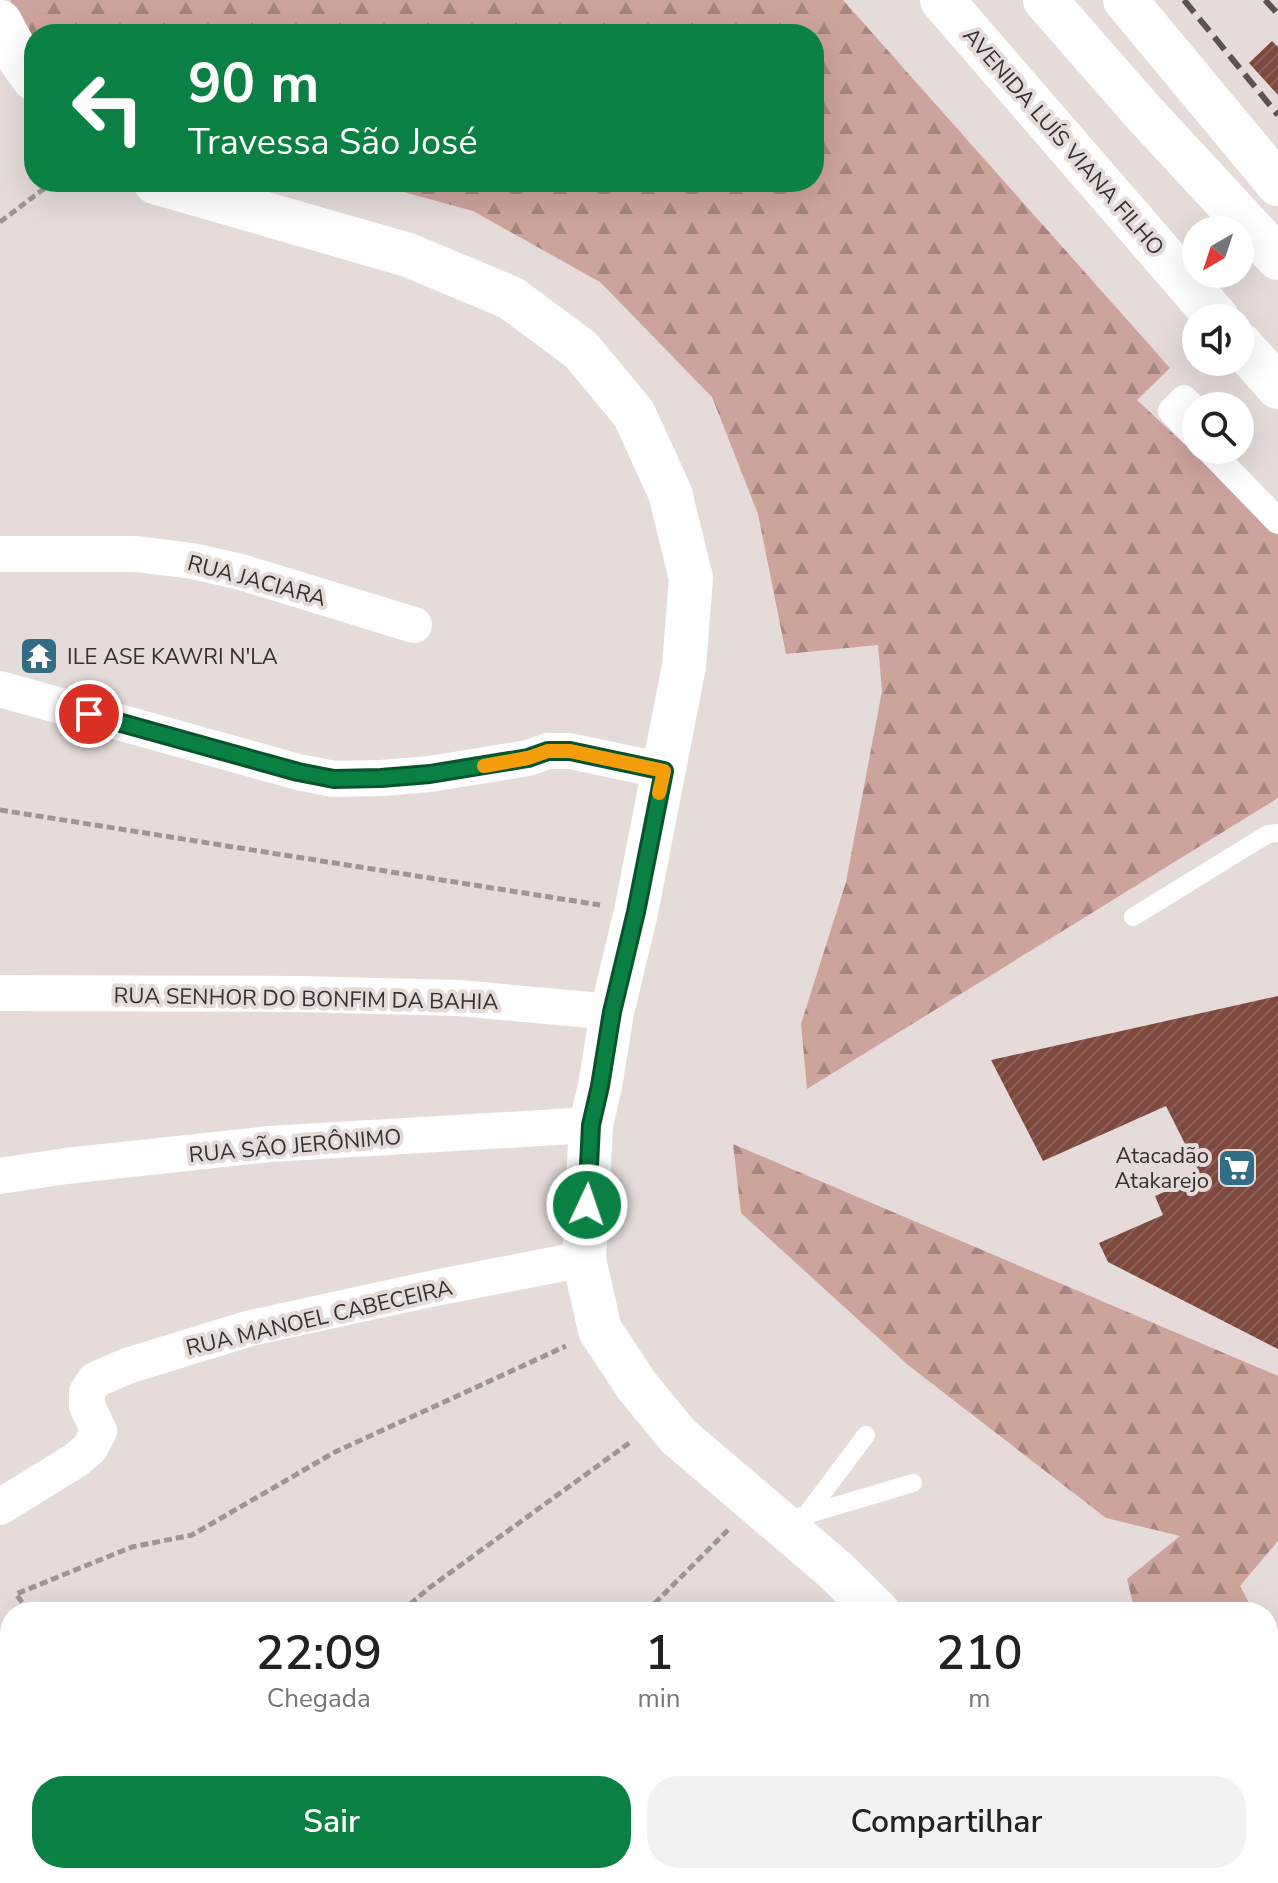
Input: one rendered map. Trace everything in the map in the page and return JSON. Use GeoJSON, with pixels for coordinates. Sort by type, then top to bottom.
{"type":"FeatureCollection","features":[{"type":"Feature","properties":{"kind":"main road","name":"AVENIDA LUÍS VIANA FILHO"},"geometry":{"type":"LineString","coordinates":[[942,0],[1207,304]]}},
{"type":"Feature","properties":{"kind":"main road"},"geometry":{"type":"LineString","coordinates":[[1045,0],[1278,258]]}},
{"type":"Feature","properties":{"kind":"main road"},"geometry":{"type":"LineString","coordinates":[[1125,0],[1278,184]]}},
{"type":"Feature","properties":{"kind":"main road"},"geometry":{"type":"LineString","coordinates":[[0,22],[24,65]]}},
{"type":"Feature","properties":{"kind":"main road"},"geometry":{"type":"LineString","coordinates":[[190,192],[408,255],[511,298],[581,350],[634,414],[670,493],[691,578],[684,666],[591,1125],[584,1259],[600,1330],[662,1419],[678,1436],[780,1513],[868,1602]]}},
{"type":"Feature","properties":{"kind":"main road"},"geometry":{"type":"LineString","coordinates":[[1254,344],[1278,364]]}},
{"type":"Feature","properties":{"kind":"main road"},"geometry":{"type":"LineString","coordinates":[[1254,360],[1278,387]]}},
{"type":"Feature","properties":{"kind":"street"},"geometry":{"type":"LineString","coordinates":[[1182,400],[1171,411],[1182,422]]}},
{"type":"Feature","properties":{"kind":"street"},"geometry":{"type":"LineString","coordinates":[[1223,464],[1278,521]]}},
{"type":"Feature","properties":{"kind":"street"},"geometry":{"type":"LineString","coordinates":[[1239,464],[1278,504]]}},
{"type":"Feature","properties":{"kind":"street"},"geometry":{"type":"LineString","coordinates":[[1247,464],[1278,496]]}},
{"type":"Feature","properties":{"kind":"street","name":"RUA JACIARA"},"geometry":{"type":"LineString","coordinates":[[0,554],[136,554],[193,561],[241,572],[414,625]]}},
{"type":"Feature","properties":{"kind":"street"},"geometry":{"type":"LineString","coordinates":[[0,689],[298,772],[334,779],[430,774],[528,758],[548,751],[570,751],[664,771]]}},
{"type":"Feature","properties":{"kind":"street","name":"RUA SENHOR DO BONFIM DA BAHIA"},"geometry":{"type":"LineString","coordinates":[[0,993],[459,998],[612,1012]]}},
{"type":"Feature","properties":{"kind":"street","name":"RUA SÃO JERÔNIMO"},"geometry":{"type":"LineString","coordinates":[[0,1176],[270,1144],[591,1125]]}},
{"type":"Feature","properties":{"kind":"street","name":"RUA MANOEL CABECEIRA"},"geometry":{"type":"LineString","coordinates":[[0,1507],[90,1448],[99,1431],[87,1406],[87,1392],[95,1380],[127,1366],[251,1328],[584,1259]]}},
{"type":"Feature","properties":{"kind":"lane"},"geometry":{"type":"LineString","coordinates":[[1133,917],[1268,834],[1278,833]]}},
{"type":"Feature","properties":{"kind":"lane"},"geometry":{"type":"LineString","coordinates":[[780,1513],[866,1435]]}},
{"type":"Feature","properties":{"kind":"lane"},"geometry":{"type":"LineString","coordinates":[[780,1513],[913,1483]]}},
{"type":"Feature","properties":{"kind":"path"},"geometry":{"type":"LineString","coordinates":[[0,222],[40,192]]}},
{"type":"Feature","properties":{"kind":"path"},"geometry":{"type":"LineString","coordinates":[[0,810],[636,912]]}},
{"type":"Feature","properties":{"kind":"path"},"geometry":{"type":"LineString","coordinates":[[22,1602],[16,1594],[132,1547],[192,1535],[335,1452],[575,1342]]}},
{"type":"Feature","properties":{"kind":"path"},"geometry":{"type":"LineString","coordinates":[[413,1602],[662,1419]]}},
{"type":"Feature","properties":{"kind":"path"},"geometry":{"type":"LineString","coordinates":[[660,1602],[780,1513]]}},
{"type":"Feature","properties":{"kind":"green space"},"geometry":{"type":"Polygon","coordinates":[[[10,0],[843,0],[1170,368],[1137,400],[1182,442],[1182,464],[1206,464],[1278,531],[1278,798],[807,1089],[801,1024],[846,882],[882,691],[878,645],[786,654],[758,514],[712,397],[600,282],[473,211],[404,192],[824,192],[824,24],[24,24],[10,0]]]}},
{"type":"Feature","properties":{"kind":"green space"},"geometry":{"type":"Polygon","coordinates":[[[733,1144],[1278,1376],[1278,1541],[1240,1586],[1249,1602],[1133,1602],[1127,1579],[1180,1536],[1106,1518],[908,1365],[741,1213],[733,1144]]]}},
{"type":"Feature","properties":{"kind":"building"},"geometry":{"type":"Polygon","coordinates":[[[1272,41],[1278,47],[1278,95],[1249,63],[1272,41]]]}},
{"type":"Feature","properties":{"kind":"building","name":"Atacadão Atakarejo"},"geometry":{"type":"Polygon","coordinates":[[[1278,996],[1278,1349],[1108,1262],[1099,1243],[1163,1215],[1155,1196],[1201,1176],[1166,1106],[1043,1161],[991,1060],[1278,996]]]}},
{"type":"Feature","properties":{"kind":"railway"},"geometry":{"type":"LineString","coordinates":[[1184,0],[1278,115]]}},
{"type":"Feature","properties":{"kind":"railway"},"geometry":{"type":"LineString","coordinates":[[1265,0],[1278,14]]}},
{"type":"Feature","properties":{"kind":"slow traffic"},"geometry":{"type":"LineString","coordinates":[[484,766],[548,751],[570,751],[664,771],[659,793]]}},
{"type":"Feature","properties":{"kind":"place","name":"ILE ASE KAWRI N'LA"},"geometry":{"type":"Point","coordinates":[39,656]}},
{"type":"Feature","properties":{"kind":"place","name":"Atacadão Atakarejo"},"geometry":{"type":"Point","coordinates":[1237,1168]}},
{"type":"Feature","properties":{"kind":"route"},"geometry":{"type":"LineString","coordinates":[[89,714],[298,772],[334,779],[430,774],[528,758],[548,751],[570,751],[664,771],[591,1125],[587,1205]]}}]}
